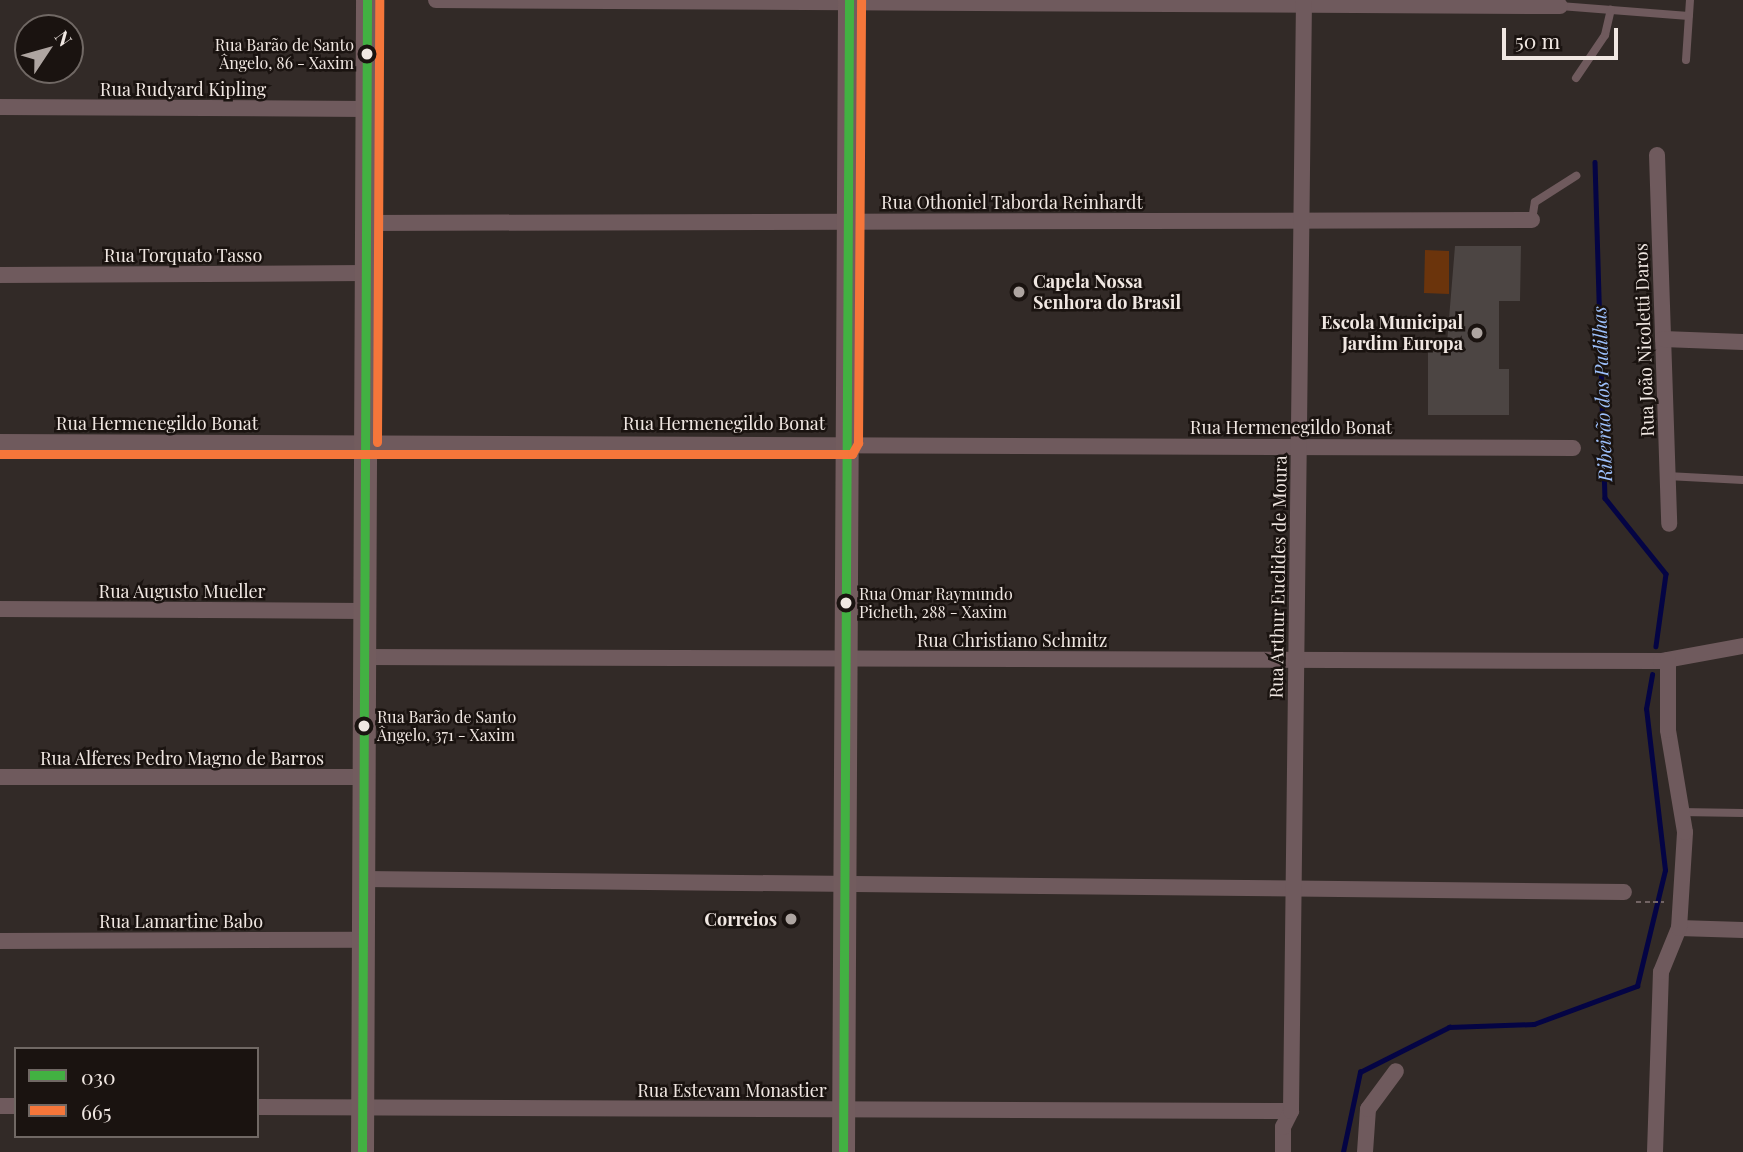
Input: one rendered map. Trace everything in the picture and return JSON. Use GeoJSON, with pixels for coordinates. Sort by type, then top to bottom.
{"type":"FeatureCollection","features":[{"type":"Feature","properties":{"kind":"main road"},"geometry":{"type":"LineString","coordinates":[[362,1152],[367,0]]}},
{"type":"Feature","properties":{"kind":"main road"},"geometry":{"type":"LineString","coordinates":[[843,1152],[849,1]]}},
{"type":"Feature","properties":{"kind":"street"},"geometry":{"type":"LineString","coordinates":[[436,0],[1304,2],[1560,6]]}},
{"type":"Feature","properties":{"kind":"street","name":"Rua Arthur Euclides de Moura"},"geometry":{"type":"LineString","coordinates":[[1283,1152],[1283,1127],[1291,1111],[1304,2]]}},
{"type":"Feature","properties":{"kind":"street","name":"Rua Rudyard Kipling"},"geometry":{"type":"LineString","coordinates":[[0,107],[367,109]]}},
{"type":"Feature","properties":{"kind":"street","name":"Rua João Nicoletti Daros"},"geometry":{"type":"LineString","coordinates":[[1657,155],[1669,524]]}},
{"type":"Feature","properties":{"kind":"street","name":"Rua Othoniel Taborda Reinhardt"},"geometry":{"type":"LineString","coordinates":[[366,223],[1532,220]]}},
{"type":"Feature","properties":{"kind":"street","name":"Rua Torquato Tasso"},"geometry":{"type":"LineString","coordinates":[[0,275],[366,273]]}},
{"type":"Feature","properties":{"kind":"street"},"geometry":{"type":"LineString","coordinates":[[1663,339],[1743,342]]}},
{"type":"Feature","properties":{"kind":"street","name":"Rua Hermenegildo Bonat"},"geometry":{"type":"LineString","coordinates":[[0,442],[846,443],[1573,448]]}},
{"type":"Feature","properties":{"kind":"street","name":"Rua Augusto Mueller"},"geometry":{"type":"LineString","coordinates":[[0,609],[365,611]]}},
{"type":"Feature","properties":{"kind":"street","name":"Rua Christiano Schmitz"},"geometry":{"type":"LineString","coordinates":[[364,657],[1665,661],[1743,646]]}},
{"type":"Feature","properties":{"kind":"street"},"geometry":{"type":"LineString","coordinates":[[1655,1152],[1661,972],[1679,928],[1685,832],[1668,730],[1665,661]]}},
{"type":"Feature","properties":{"kind":"street","name":"Rua Alferes Pedro Magno de Barros"},"geometry":{"type":"LineString","coordinates":[[0,778],[364,777]]}},
{"type":"Feature","properties":{"kind":"street"},"geometry":{"type":"LineString","coordinates":[[363,879],[1294,888],[1624,897]]}},
{"type":"Feature","properties":{"kind":"street"},"geometry":{"type":"LineString","coordinates":[[1679,928],[1743,930]]}},
{"type":"Feature","properties":{"kind":"street","name":"Rua Lamartine Babo"},"geometry":{"type":"LineString","coordinates":[[0,941],[363,940]]}},
{"type":"Feature","properties":{"kind":"street"},"geometry":{"type":"LineString","coordinates":[[1365,1152],[1368,1110],[1396,1071]]}},
{"type":"Feature","properties":{"kind":"street","name":"Rua Estevam Monastier"},"geometry":{"type":"LineString","coordinates":[[259,1107],[1291,1111]]}},
{"type":"Feature","properties":{"kind":"lane"},"geometry":{"type":"LineString","coordinates":[[1686,60],[1690,0]]}},
{"type":"Feature","properties":{"kind":"lane"},"geometry":{"type":"LineString","coordinates":[[1560,6],[1689,16]]}},
{"type":"Feature","properties":{"kind":"lane"},"geometry":{"type":"LineString","coordinates":[[1576,78],[1605,34],[1611,10]]}},
{"type":"Feature","properties":{"kind":"lane"},"geometry":{"type":"LineString","coordinates":[[1532,220],[1535,202],[1576,176]]}},
{"type":"Feature","properties":{"kind":"lane"},"geometry":{"type":"LineString","coordinates":[[1667,476],[1743,480]]}},
{"type":"Feature","properties":{"kind":"lane"},"geometry":{"type":"LineString","coordinates":[[1680,812],[1743,813]]}},
{"type":"Feature","properties":{"kind":"path"},"geometry":{"type":"LineString","coordinates":[[1624,897],[1668,902]]}},
{"type":"Feature","properties":{"kind":"shaded area"},"geometry":{"type":"Polygon","coordinates":[[[1425,250],[1449,251],[1449,294],[1424,293],[1425,250]]]}},
{"type":"Feature","properties":{"kind":"building"},"geometry":{"type":"Polygon","coordinates":[[[1455,246],[1521,246],[1520,301],[1499,301],[1499,369],[1509,369],[1509,415],[1428,415],[1428,343],[1447,343],[1455,246]]]}},
{"type":"Feature","properties":{"kind":"waterway","name":"Ribeirão dos Padilhas"},"geometry":{"type":"LineString","coordinates":[[1595,162],[1605,498],[1666,574],[1656,646]]}},
{"type":"Feature","properties":{"kind":"waterway","name":"Ribeirão dos Padilhas"},"geometry":{"type":"LineString","coordinates":[[1343,1152],[1360,1072],[1449,1027],[1534,1024],[1637,986],[1665,870],[1646,709],[1652,675]]}},
{"type":"Feature","properties":{"kind":"transit line","name":"030"},"geometry":{"type":"LineString","coordinates":[[362,1152],[367,0]]}},
{"type":"Feature","properties":{"kind":"transit line","name":"665"},"geometry":{"type":"LineString","coordinates":[[377,442],[379,0]]}},
{"type":"Feature","properties":{"kind":"transit line","name":"030"},"geometry":{"type":"LineString","coordinates":[[843,1152],[849,0]]}},
{"type":"Feature","properties":{"kind":"transit line","name":"665"},"geometry":{"type":"LineString","coordinates":[[0,454],[852,454],[858,443],[861,0]]}},
{"type":"Feature","properties":{"kind":"place","name":"Rua Barão de Santo Ângelo, 86 - Xaxim"},"geometry":{"type":"Point","coordinates":[367,54]}},
{"type":"Feature","properties":{"kind":"place","name":"Capela Nossa Senhora do Brasil"},"geometry":{"type":"Point","coordinates":[1019,292]}},
{"type":"Feature","properties":{"kind":"place","name":"Escola Municipal Jardim Europa"},"geometry":{"type":"Point","coordinates":[1477,333]}},
{"type":"Feature","properties":{"kind":"place","name":"Rua Omar Raymundo Picheth, 288 - Xaxim"},"geometry":{"type":"Point","coordinates":[846,603]}},
{"type":"Feature","properties":{"kind":"place","name":"Rua Barão de Santo Ângelo, 371 - Xaxim"},"geometry":{"type":"Point","coordinates":[364,726]}},
{"type":"Feature","properties":{"kind":"place","name":"Correios"},"geometry":{"type":"Point","coordinates":[791,919]}}]}
